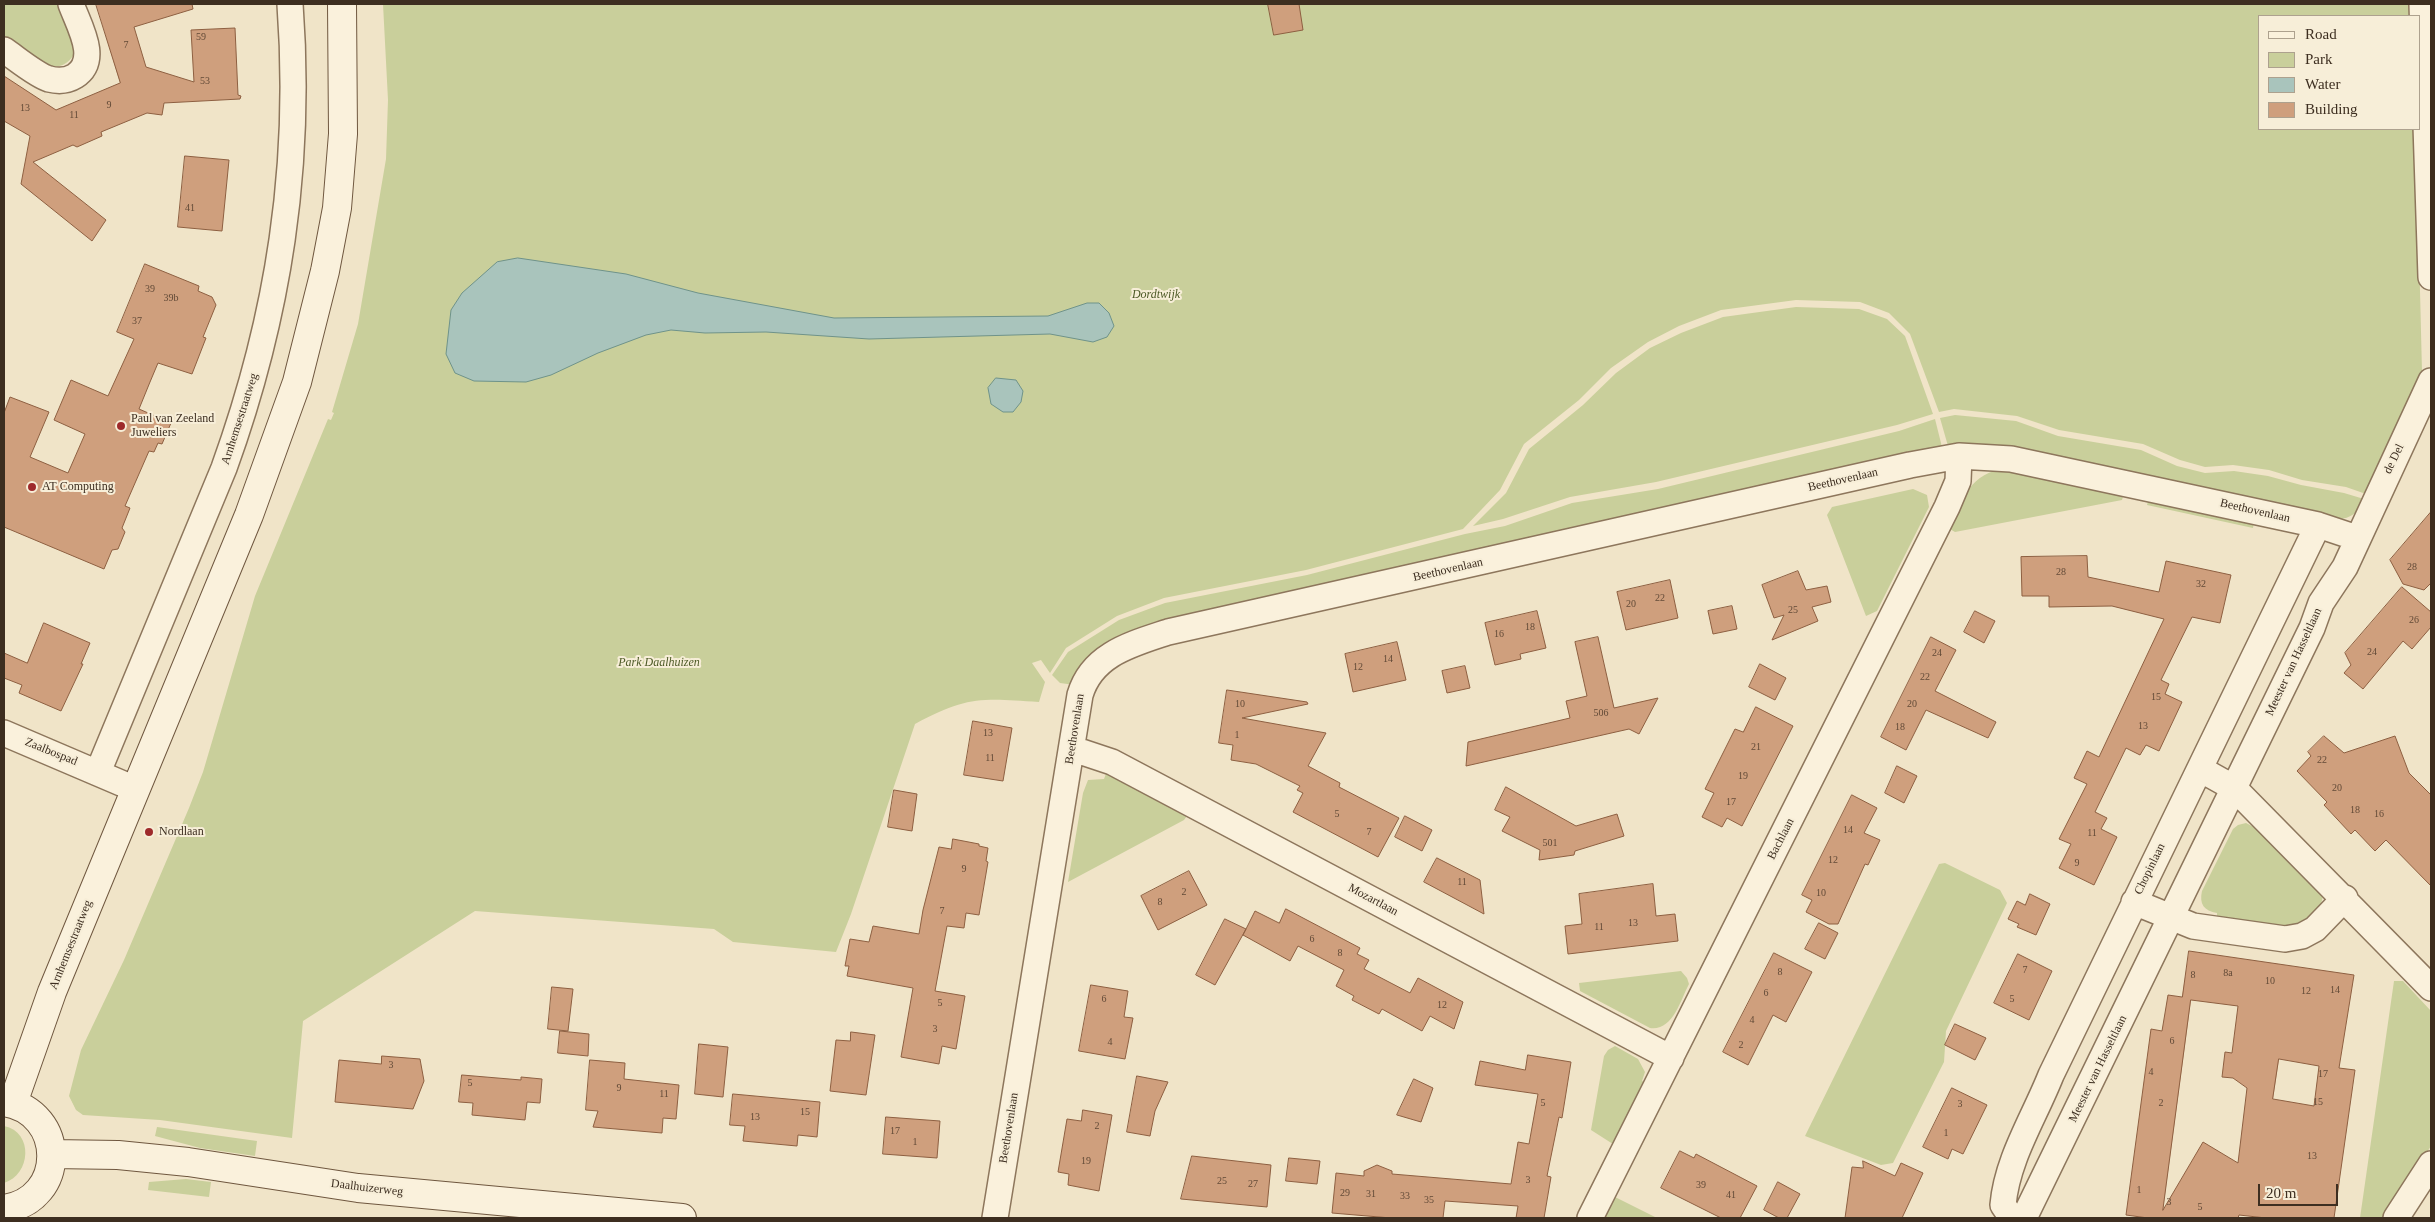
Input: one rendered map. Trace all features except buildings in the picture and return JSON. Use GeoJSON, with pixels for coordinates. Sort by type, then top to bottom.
{"type":"FeatureCollection","features":[{"type":"Feature","properties":{"kind":"main road","name":"Arnhemsestraatweg"},"geometry":{"type":"LineString","coordinates":[[8,1103],[274,448],[297,382],[312,326],[337,208],[343,134],[342,4]]}},
{"type":"Feature","properties":{"kind":"main road"},"geometry":{"type":"LineString","coordinates":[[4,1209],[26,1202],[37,1193],[46,1181],[52,1154],[50,1140],[38,1120],[30,1112],[8,1103]]}},
{"type":"Feature","properties":{"kind":"main road","name":"Daalhuizerweg"},"geometry":{"type":"LineString","coordinates":[[52,1154],[127,1156],[188,1162],[358,1188],[682,1218]]}},
{"type":"Feature","properties":{"kind":"street"},"geometry":{"type":"LineString","coordinates":[[4,50],[47,79],[60,81],[71,78],[84,70],[87,61],[87,47],[71,4]]}},
{"type":"Feature","properties":{"kind":"street","name":"Arnhemsestraatweg"},"geometry":{"type":"LineString","coordinates":[[98,772],[224,468],[242,418],[264,338],[281,254],[292,153],[294,75],[290,4]]}},
{"type":"Feature","properties":{"kind":"street"},"geometry":{"type":"LineString","coordinates":[[2422,4],[2431,276]]}},
{"type":"Feature","properties":{"kind":"street","name":"de Del"},"geometry":{"type":"LineString","coordinates":[[2357,538],[2431,381]]}},
{"type":"Feature","properties":{"kind":"street","name":"Beethovenlaan"},"geometry":{"type":"LineString","coordinates":[[995,1218],[1080,695],[1090,673],[1098,663],[1114,653],[1159,635],[1910,465],[1959,456],[2011,459],[2318,525],[2357,538]]}},
{"type":"Feature","properties":{"kind":"street","name":"Bachlaan"},"geometry":{"type":"LineString","coordinates":[[1590,1218],[1947,507],[1958,481],[1959,456]]}},
{"type":"Feature","properties":{"kind":"street","name":"Chopinlaan"},"geometry":{"type":"LineString","coordinates":[[2012,1218],[2004,1205],[2009,1168],[2038,1109],[2051,1075],[2134,902],[2318,525]]}},
{"type":"Feature","properties":{"kind":"street","name":"Meester van Hasseltlaan"},"geometry":{"type":"LineString","coordinates":[[2024,1218],[2032,1206],[2038,1186],[2082,1103],[2312,628],[2321,603],[2344,567],[2357,538]]}},
{"type":"Feature","properties":{"kind":"street","name":"Zaalbospad"},"geometry":{"type":"LineString","coordinates":[[4,733],[98,772]]}},
{"type":"Feature","properties":{"kind":"street","name":"Mozartlaan"},"geometry":{"type":"LineString","coordinates":[[1072,749],[1094,754],[1121,767],[1671,1058]]}},
{"type":"Feature","properties":{"kind":"street"},"geometry":{"type":"LineString","coordinates":[[2200,769],[2234,788],[2429,982]]}},
{"type":"Feature","properties":{"kind":"street"},"geometry":{"type":"LineString","coordinates":[[98,772],[135,789]]}},
{"type":"Feature","properties":{"kind":"street"},"geometry":{"type":"LineString","coordinates":[[2134,902],[2171,919],[2193,926],[2285,940],[2302,936],[2315,929],[2344,898]]}},
{"type":"Feature","properties":{"kind":"street"},"geometry":{"type":"LineString","coordinates":[[2396,1218],[2431,1164]]}},
{"type":"Feature","properties":{"kind":"green space"},"geometry":{"type":"Polygon","coordinates":[[[4,4],[63,4],[77,50],[69,61],[61,66],[51,67],[32,59],[4,40],[4,4]]]}},
{"type":"Feature","properties":{"kind":"green space","name":"Dordtwijk"},"geometry":{"type":"Polygon","coordinates":[[[383,4],[2412,4],[2412,15],[2258,15],[2258,130],[2416,130],[2422,372],[2366,494],[2346,487],[2302,480],[2269,470],[2233,465],[2205,467],[2180,460],[2143,444],[2059,430],[2017,416],[1954,409],[1939,412],[1910,334],[1889,313],[1860,302],[1796,300],[1721,310],[1679,326],[1648,342],[1611,368],[1579,400],[1524,444],[1500,490],[1463,529],[1306,570],[1164,598],[1117,616],[1066,648],[1050,673],[1041,660],[1032,663],[1045,682],[1039,702],[975,701],[948,708],[915,724],[851,914],[836,952],[733,942],[714,929],[475,911],[303,1021],[292,1138],[160,1120],[83,1115],[76,1110],[69,1096],[81,1050],[124,960],[189,808],[203,772],[255,596],[328,419],[331,420],[334,413],[332,412],[358,324],[386,159],[388,100],[383,4]]]}},
{"type":"Feature","properties":{"kind":"green space"},"geometry":{"type":"Polygon","coordinates":[[[1796,307],[1859,309],[1887,319],[1905,336],[1933,414],[1897,425],[1656,482],[1570,497],[1503,519],[1473,526],[1506,493],[1529,449],[1583,405],[1616,373],[1650,348],[1681,333],[1723,317],[1796,307]]]}},
{"type":"Feature","properties":{"kind":"green space"},"geometry":{"type":"Polygon","coordinates":[[[1955,415],[2016,421],[2058,436],[2141,450],[2177,466],[2205,473],[2234,471],[2268,476],[2364,499],[2354,514],[2347,518],[2337,519],[1990,444],[1948,446],[1940,418],[1955,415]]]}},
{"type":"Feature","properties":{"kind":"green space"},"geometry":{"type":"Polygon","coordinates":[[[1935,419],[1942,447],[1232,607],[1075,685],[1060,683],[1052,675],[1068,652],[1119,620],[1165,603],[1307,575],[1465,534],[1505,526],[1572,503],[1658,489],[1899,431],[1935,419]]]}},
{"type":"Feature","properties":{"kind":"green space"},"geometry":{"type":"Polygon","coordinates":[[[2007,468],[2124,493],[2122,500],[1955,532],[1948,528],[1964,497],[1976,481],[1984,475],[2007,468]]]}},
{"type":"Feature","properties":{"kind":"green space"},"geometry":{"type":"Polygon","coordinates":[[[1913,489],[1927,495],[1929,507],[1877,611],[1866,616],[1827,515],[1832,507],[1913,489]]]}},
{"type":"Feature","properties":{"kind":"green space"},"geometry":{"type":"Polygon","coordinates":[[[2149,498],[2254,521],[2253,528],[2147,505],[2149,498]]]}},
{"type":"Feature","properties":{"kind":"green space"},"geometry":{"type":"Polygon","coordinates":[[[1107,771],[1189,813],[1184,820],[1068,882],[1083,793],[1088,780],[1104,779],[1107,771]]]}},
{"type":"Feature","properties":{"kind":"green space"},"geometry":{"type":"Polygon","coordinates":[[[2246,823],[2256,828],[2259,825],[2323,892],[2318,910],[2310,919],[2294,928],[2217,918],[2217,913],[2206,909],[2202,903],[2202,891],[2233,829],[2238,825],[2246,823]]]}},
{"type":"Feature","properties":{"kind":"green space"},"geometry":{"type":"Polygon","coordinates":[[[1945,863],[2000,890],[2007,903],[1946,1031],[1944,1062],[1893,1163],[1881,1165],[1805,1136],[1939,864],[1945,863]]]}},
{"type":"Feature","properties":{"kind":"green space"},"geometry":{"type":"Polygon","coordinates":[[[1681,971],[1689,984],[1675,1013],[1665,1025],[1658,1028],[1650,1028],[1580,991],[1579,983],[1681,971]]]}},
{"type":"Feature","properties":{"kind":"green space"},"geometry":{"type":"Polygon","coordinates":[[[2394,981],[2403,981],[2431,1011],[2431,1146],[2384,1218],[2360,1218],[2394,981]]]}},
{"type":"Feature","properties":{"kind":"green space"},"geometry":{"type":"Polygon","coordinates":[[[1615,1046],[1638,1059],[1645,1072],[1642,1081],[1647,1083],[1616,1146],[1591,1130],[1604,1056],[1608,1050],[1615,1046]]]}},
{"type":"Feature","properties":{"kind":"green space"},"geometry":{"type":"Polygon","coordinates":[[[4,1126],[14,1130],[20,1136],[25,1154],[20,1172],[4,1183],[4,1126]]]}},
{"type":"Feature","properties":{"kind":"green space"},"geometry":{"type":"Polygon","coordinates":[[[157,1127],[257,1141],[255,1156],[200,1148],[155,1136],[157,1127]]]}},
{"type":"Feature","properties":{"kind":"green space"},"geometry":{"type":"Polygon","coordinates":[[[186,1179],[211,1182],[209,1197],[148,1190],[149,1182],[186,1179]]]}},
{"type":"Feature","properties":{"kind":"green space"},"geometry":{"type":"Polygon","coordinates":[[[1613,1196],[1657,1218],[1602,1218],[1613,1196]]]}},
{"type":"Feature","properties":{"kind":"water"},"geometry":{"type":"Polygon","coordinates":[[[518,258],[626,274],[698,293],[834,318],[1048,316],[1087,303],[1099,303],[1109,313],[1114,326],[1107,337],[1093,342],[1050,334],[869,339],[766,332],[705,333],[671,330],[646,335],[598,353],[551,375],[526,382],[474,381],[455,373],[446,354],[451,310],[462,293],[497,262],[518,258]]]}},
{"type":"Feature","properties":{"kind":"water"},"geometry":{"type":"Polygon","coordinates":[[[996,378],[1016,380],[1023,391],[1021,402],[1013,412],[1003,412],[991,404],[988,388],[996,378]]]}},
{"type":"Feature","properties":{"kind":"place","name":"Paul van Zeeland Juweliers"},"geometry":{"type":"Point","coordinates":[121,426]}},
{"type":"Feature","properties":{"kind":"place","name":"AT Computing"},"geometry":{"type":"Point","coordinates":[32,487]}},
{"type":"Feature","properties":{"kind":"place","name":"Nordlaan"},"geometry":{"type":"Point","coordinates":[149,832]}},
{"type":"Feature","properties":{"kind":"park label","name":"Park Daalhuizen"},"geometry":{"type":"Point","coordinates":[659,663]}}]}
